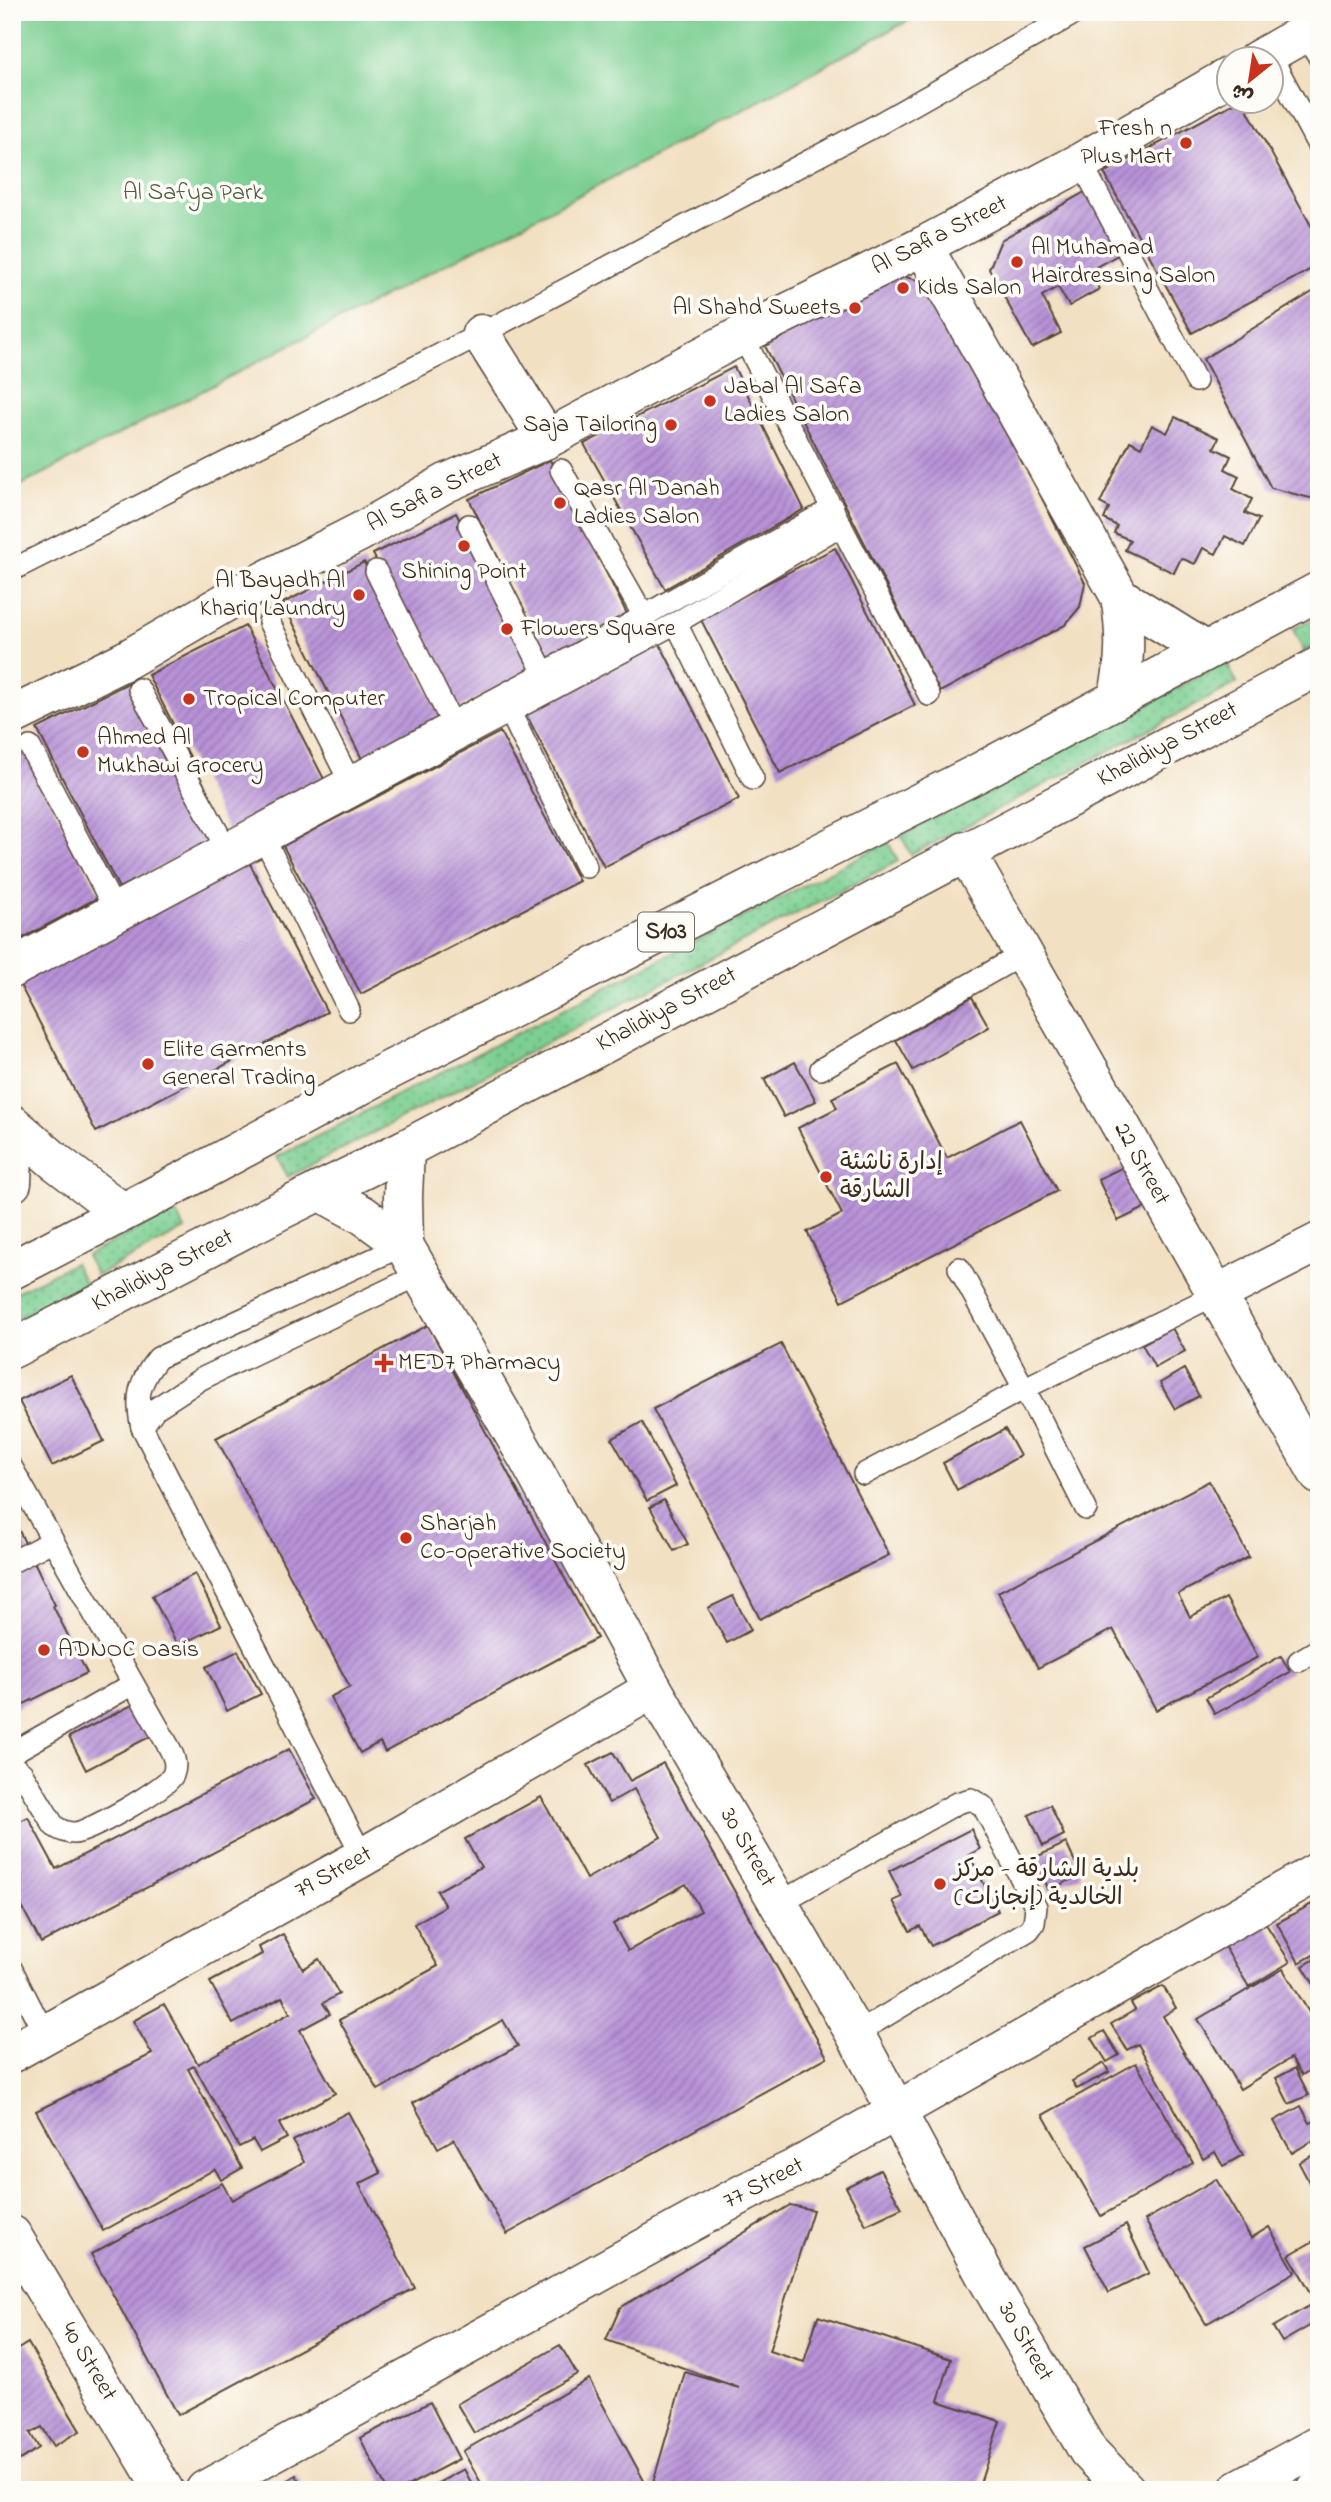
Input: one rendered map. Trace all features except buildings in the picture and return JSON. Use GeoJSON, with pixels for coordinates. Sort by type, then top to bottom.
{"type":"FeatureCollection","features":[{"type":"Feature","properties":{"kind":"street"},"geometry":{"type":"LineString","coordinates":[[1286,48],[1314,38]]}},
{"type":"Feature","properties":{"kind":"street","name":"Al Safia Street"},"geometry":{"type":"LineString","coordinates":[[21,732],[126,660],[252,587],[360,532],[446,483],[554,455],[743,335],[923,246],[1080,162],[1216,84]]}},
{"type":"Feature","properties":{"kind":"street"},"geometry":{"type":"LineString","coordinates":[[923,246],[1120,597],[1126,648],[1116,698]]}},
{"type":"Feature","properties":{"kind":"street"},"geometry":{"type":"LineString","coordinates":[[481,334],[554,455]]}},
{"type":"Feature","properties":{"kind":"street","name":"S103"},"geometry":{"type":"LineString","coordinates":[[12,1270],[378,1076],[792,869],[1319,591]]}},
{"type":"Feature","properties":{"kind":"street"},"geometry":{"type":"LineString","coordinates":[[1120,597],[1205,650]]}},
{"type":"Feature","properties":{"kind":"street","name":"Khalidiya Street"},"geometry":{"type":"LineString","coordinates":[[12,1349],[405,1149],[1319,666]]}},
{"type":"Feature","properties":{"kind":"street","name":"22 Street"},"geometry":{"type":"LineString","coordinates":[[965,851],[1319,1475]]}},
{"type":"Feature","properties":{"kind":"street"},"geometry":{"type":"LineString","coordinates":[[13,1126],[122,1212]]}},
{"type":"Feature","properties":{"kind":"street"},"geometry":{"type":"LineString","coordinates":[[12,1183],[13,1126]]}},
{"type":"Feature","properties":{"kind":"street","name":"30 Street"},"geometry":{"type":"LineString","coordinates":[[405,1149],[403,1197],[413,1260]]}},
{"type":"Feature","properties":{"kind":"street","name":"30 Street"},"geometry":{"type":"LineString","coordinates":[[318,1191],[363,1216],[413,1260],[528,1460],[653,1689],[855,2034],[986,2277],[1088,2451],[1126,2490]]}},
{"type":"Feature","properties":{"kind":"street"},"geometry":{"type":"LineString","coordinates":[[1215,1295],[1319,1242]]}},
{"type":"Feature","properties":{"kind":"street","name":"79 Street"},"geometry":{"type":"LineString","coordinates":[[28,2044],[363,1857],[653,1689]]}},
{"type":"Feature","properties":{"kind":"street","name":"77 Street"},"geometry":{"type":"LineString","coordinates":[[205,2490],[734,2199],[796,2168],[1319,1871]]}},
{"type":"Feature","properties":{"kind":"street","name":"40 Street"},"geometry":{"type":"LineString","coordinates":[[12,2235],[164,2490]]}},
{"type":"Feature","properties":{"kind":"street"},"geometry":{"type":"LineString","coordinates":[[1237,2490],[1319,2445]]}},
{"type":"Feature","properties":{"kind":"street","name":"30 Street"},"geometry":{"type":"LineString","coordinates":[[1088,2451],[1097,2490]]}},
{"type":"Feature","properties":{"kind":"lane"},"geometry":{"type":"LineString","coordinates":[[12,570],[481,334],[877,125],[1077,12]]}},
{"type":"Feature","properties":{"kind":"lane"},"geometry":{"type":"LineString","coordinates":[[1286,93],[1319,147]]}},
{"type":"Feature","properties":{"kind":"lane"},"geometry":{"type":"LineString","coordinates":[[1080,162],[1196,381]]}},
{"type":"Feature","properties":{"kind":"lane"},"geometry":{"type":"LineString","coordinates":[[743,335],[929,695]]}},
{"type":"Feature","properties":{"kind":"lane"},"geometry":{"type":"LineString","coordinates":[[554,455],[645,618]]}},
{"type":"Feature","properties":{"kind":"lane"},"geometry":{"type":"LineString","coordinates":[[12,958],[837,516]]}},
{"type":"Feature","properties":{"kind":"lane"},"geometry":{"type":"LineString","coordinates":[[12,978],[676,623],[837,516]]}},
{"type":"Feature","properties":{"kind":"lane"},"geometry":{"type":"LineString","coordinates":[[469,524],[544,673]]}},
{"type":"Feature","properties":{"kind":"lane"},"geometry":{"type":"LineString","coordinates":[[376,571],[452,723]]}},
{"type":"Feature","properties":{"kind":"lane"},"geometry":{"type":"LineString","coordinates":[[269,622],[348,778]]}},
{"type":"Feature","properties":{"kind":"lane"},"geometry":{"type":"LineString","coordinates":[[676,623],[753,779]]}},
{"type":"Feature","properties":{"kind":"lane"},"geometry":{"type":"LineString","coordinates":[[139,689],[224,844]]}},
{"type":"Feature","properties":{"kind":"lane"},"geometry":{"type":"LineString","coordinates":[[510,712],[586,867]]}},
{"type":"Feature","properties":{"kind":"lane"},"geometry":{"type":"LineString","coordinates":[[21,732],[112,904]]}},
{"type":"Feature","properties":{"kind":"lane"},"geometry":{"type":"LineString","coordinates":[[266,842],[349,1010]]}},
{"type":"Feature","properties":{"kind":"lane"},"geometry":{"type":"LineString","coordinates":[[821,1069],[1023,954]]}},
{"type":"Feature","properties":{"kind":"lane"},"geometry":{"type":"LineString","coordinates":[[142,1427],[155,1409],[201,1378],[413,1260]]}},
{"type":"Feature","properties":{"kind":"lane"},"geometry":{"type":"LineString","coordinates":[[363,1857],[142,1427],[138,1413],[139,1394],[145,1374],[158,1359],[413,1260]]}},
{"type":"Feature","properties":{"kind":"lane"},"geometry":{"type":"LineString","coordinates":[[959,1268],[1086,1509]]}},
{"type":"Feature","properties":{"kind":"lane"},"geometry":{"type":"LineString","coordinates":[[864,1474],[1023,1389],[1215,1295]]}},
{"type":"Feature","properties":{"kind":"lane"},"geometry":{"type":"LineString","coordinates":[[12,1468],[174,1758],[173,1775],[168,1783],[81,1832],[67,1832],[54,1826],[22,1773],[12,1765]]}},
{"type":"Feature","properties":{"kind":"lane"},"geometry":{"type":"LineString","coordinates":[[12,1562],[52,1541]]}},
{"type":"Feature","properties":{"kind":"lane"},"geometry":{"type":"LineString","coordinates":[[1298,1661],[1319,1649]]}},
{"type":"Feature","properties":{"kind":"lane"},"geometry":{"type":"LineString","coordinates":[[12,1753],[133,1684]]}},
{"type":"Feature","properties":{"kind":"lane"},"geometry":{"type":"LineString","coordinates":[[779,1903],[957,1802],[971,1799],[983,1806],[1036,1907],[1034,1923],[1029,1930],[855,2034]]}},
{"type":"Feature","properties":{"kind":"lane"},"geometry":{"type":"LineString","coordinates":[[12,1970],[28,2044]]}},
{"type":"Feature","properties":{"kind":"green space","name":"Al Safya Park"},"geometry":{"type":"Polygon","coordinates":[[[12,12],[924,12],[750,106],[12,490],[12,12]]]}},
{"type":"Feature","properties":{"kind":"green space"},"geometry":{"type":"Polygon","coordinates":[[[1319,616],[1319,644],[1304,652],[1293,629],[1319,616]]]}},
{"type":"Feature","properties":{"kind":"green space"},"geometry":{"type":"Polygon","coordinates":[[[1226,662],[1237,683],[911,855],[901,835],[1226,662]]]}},
{"type":"Feature","properties":{"kind":"green space"},"geometry":{"type":"Polygon","coordinates":[[[888,842],[898,861],[288,1177],[277,1157],[888,842]]]}},
{"type":"Feature","properties":{"kind":"green space"},"geometry":{"type":"Polygon","coordinates":[[[174,1210],[185,1229],[97,1276],[86,1256],[174,1210]]]}},
{"type":"Feature","properties":{"kind":"green space"},"geometry":{"type":"Polygon","coordinates":[[[74,1263],[85,1284],[12,1321],[12,1294],[74,1263]]]}},
{"type":"Feature","properties":{"kind":"place","name":"Fresh n Plus Mart"},"geometry":{"type":"Point","coordinates":[1186,143]}},
{"type":"Feature","properties":{"kind":"place","name":"Al Muhamad Hairdressing Salon"},"geometry":{"type":"Point","coordinates":[1017,262]}},
{"type":"Feature","properties":{"kind":"place","name":"Kids Salon"},"geometry":{"type":"Point","coordinates":[903,288]}},
{"type":"Feature","properties":{"kind":"place","name":"Al Shahd Sweets"},"geometry":{"type":"Point","coordinates":[855,308]}},
{"type":"Feature","properties":{"kind":"place","name":"Jabal Al Safa Ladies Salon"},"geometry":{"type":"Point","coordinates":[710,401]}},
{"type":"Feature","properties":{"kind":"place","name":"Saja Tailoring"},"geometry":{"type":"Point","coordinates":[671,425]}},
{"type":"Feature","properties":{"kind":"place","name":"Qasr Al Danah Ladies Salon"},"geometry":{"type":"Point","coordinates":[560,503]}},
{"type":"Feature","properties":{"kind":"place","name":"Shining Point"},"geometry":{"type":"Point","coordinates":[464,546]}},
{"type":"Feature","properties":{"kind":"place","name":"Al Bayadh Al Khariq Laundry"},"geometry":{"type":"Point","coordinates":[359,595]}},
{"type":"Feature","properties":{"kind":"place","name":"Flowers Square"},"geometry":{"type":"Point","coordinates":[507,629]}},
{"type":"Feature","properties":{"kind":"place","name":"Tropical Computer"},"geometry":{"type":"Point","coordinates":[189,699]}},
{"type":"Feature","properties":{"kind":"place","name":"Ahmed Al Mukhawi Grocery"},"geometry":{"type":"Point","coordinates":[83,752]}},
{"type":"Feature","properties":{"kind":"place","name":"Elite Garments General Trading"},"geometry":{"type":"Point","coordinates":[148,1064]}},
{"type":"Feature","properties":{"kind":"place","name":"إدارة ناشئة الشارقة"},"geometry":{"type":"Point","coordinates":[826,1177]}},
{"type":"Feature","properties":{"kind":"place","name":"MED7 Pharmacy"},"geometry":{"type":"Point","coordinates":[384,1363]}},
{"type":"Feature","properties":{"kind":"place","name":"Sharjah Co-operative Society"},"geometry":{"type":"Point","coordinates":[406,1538]}},
{"type":"Feature","properties":{"kind":"place","name":"ADNOC Oasis"},"geometry":{"type":"Point","coordinates":[44,1650]}},
{"type":"Feature","properties":{"kind":"place","name":"بلدية الشارقة - مركز الخالدية (إنجازات)"},"geometry":{"type":"Point","coordinates":[940,1884]}}]}
